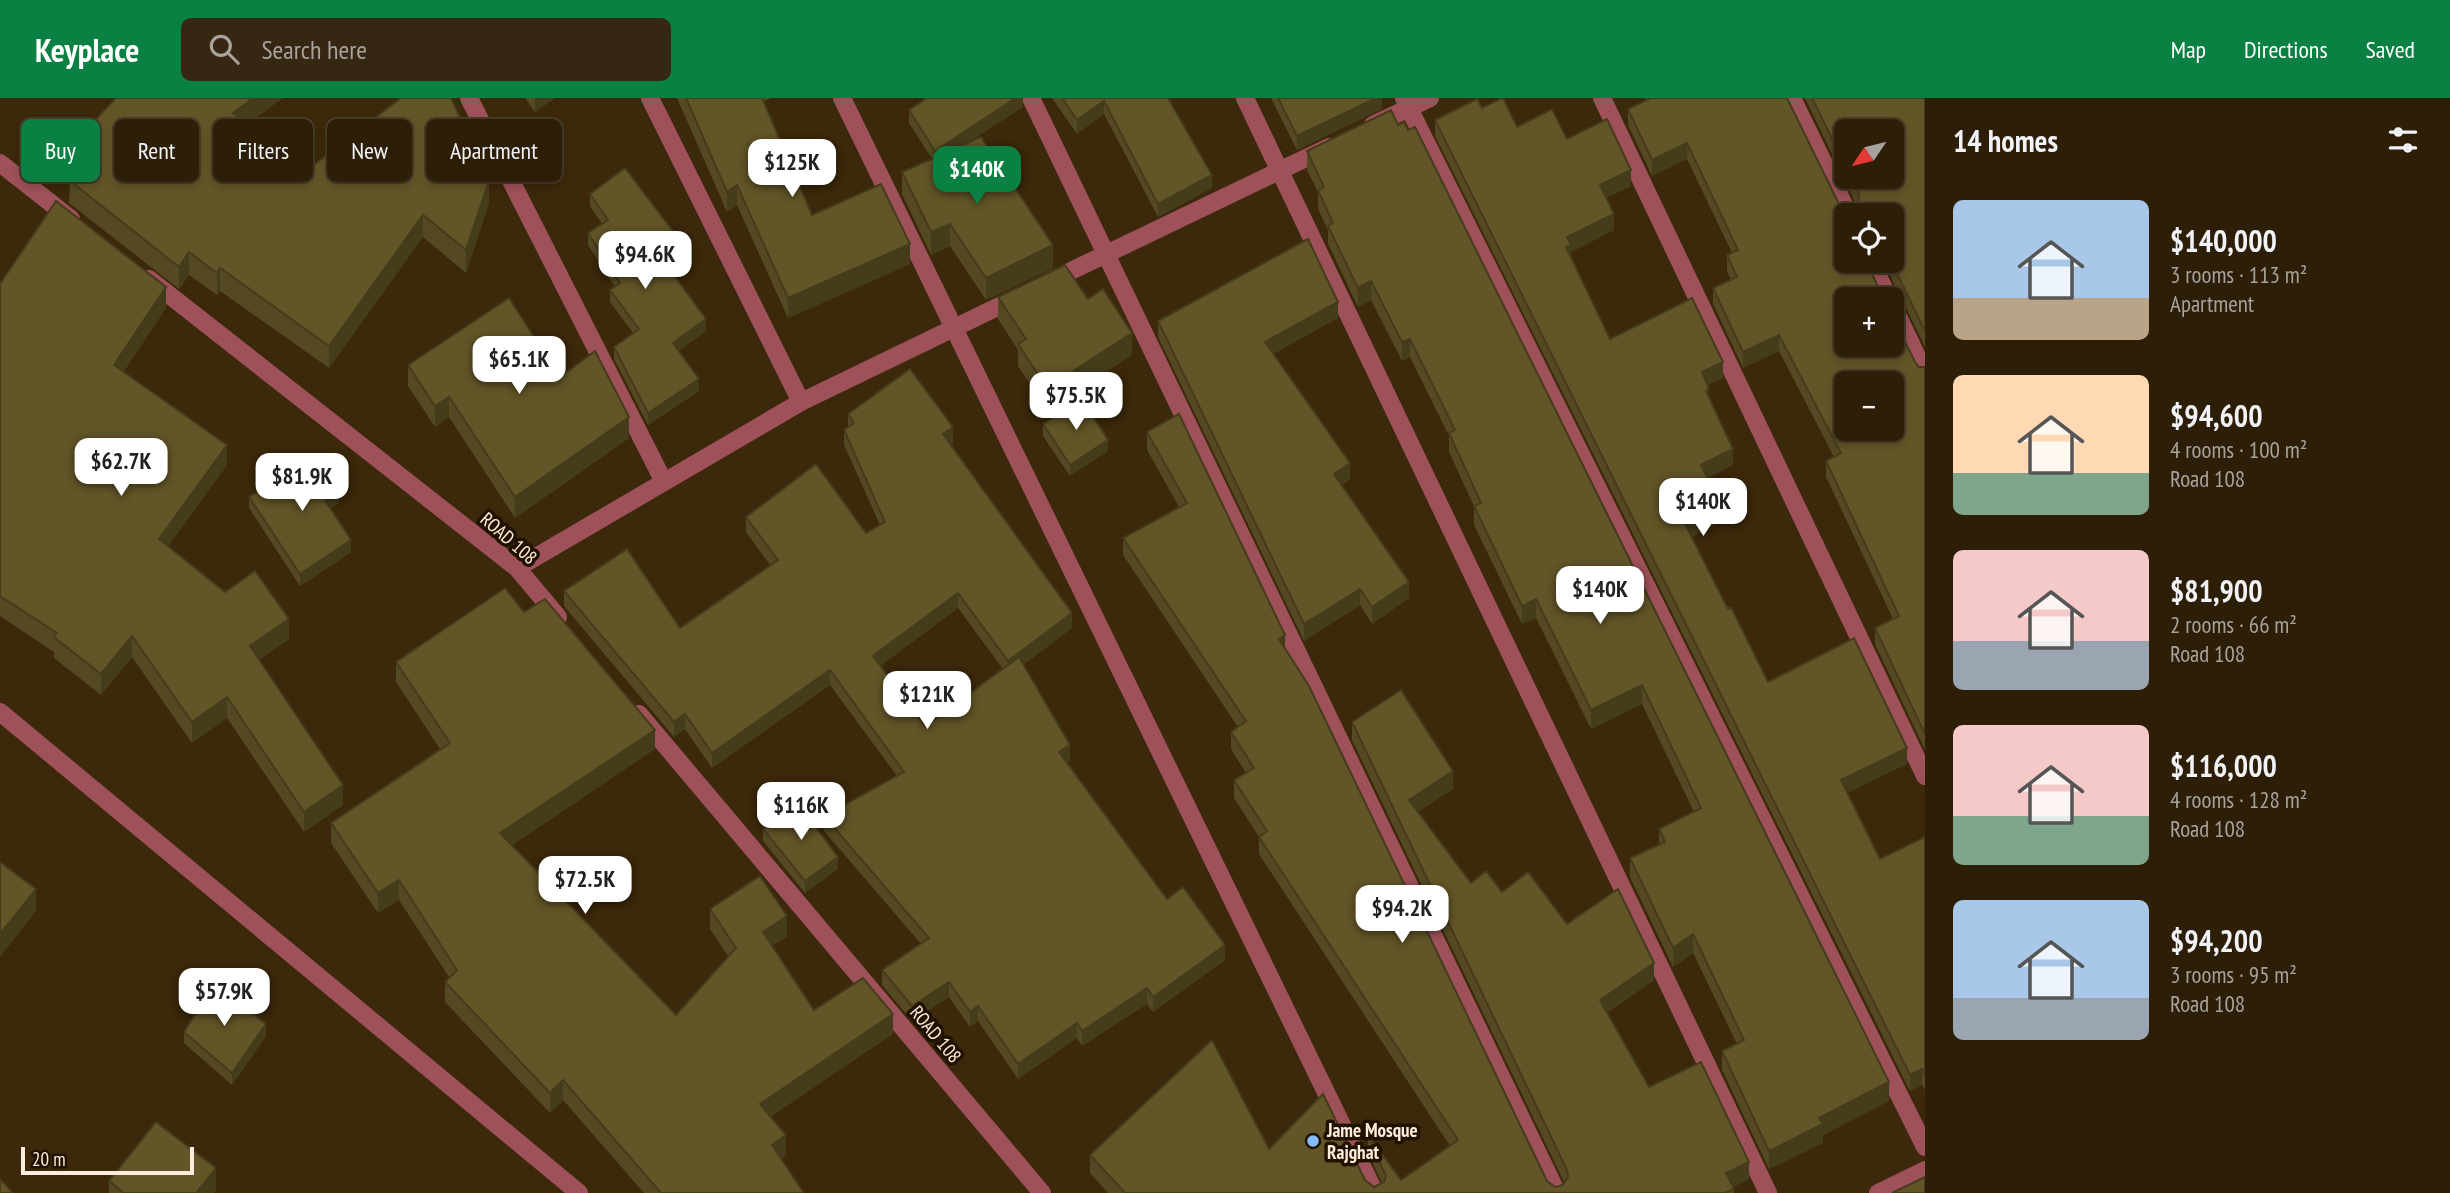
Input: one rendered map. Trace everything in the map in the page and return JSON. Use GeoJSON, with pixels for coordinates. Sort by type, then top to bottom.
{"type":"FeatureCollection","features":[{"type":"Feature","properties":{"kind":"street"},"geometry":{"type":"LineString","coordinates":[[469,98],[663,480]]}},
{"type":"Feature","properties":{"kind":"street"},"geometry":{"type":"LineString","coordinates":[[650,98],[801,402]]}},
{"type":"Feature","properties":{"kind":"street"},"geometry":{"type":"LineString","coordinates":[[842,98],[1375,1193]]}},
{"type":"Feature","properties":{"kind":"street"},"geometry":{"type":"LineString","coordinates":[[1031,98],[1557,1193]]}},
{"type":"Feature","properties":{"kind":"street"},"geometry":{"type":"LineString","coordinates":[[1245,98],[1768,1193]]}},
{"type":"Feature","properties":{"kind":"street"},"geometry":{"type":"LineString","coordinates":[[517,568],[663,480],[801,402],[1356,134],[1407,103],[1430,98]]}},
{"type":"Feature","properties":{"kind":"street"},"geometry":{"type":"LineString","coordinates":[[1602,98],[1925,776]]}},
{"type":"Feature","properties":{"kind":"street"},"geometry":{"type":"LineString","coordinates":[[1792,98],[1843,203]]}},
{"type":"Feature","properties":{"kind":"street"},"geometry":{"type":"LineString","coordinates":[[1407,103],[1925,1147]]}},
{"type":"Feature","properties":{"kind":"street"},"geometry":{"type":"LineString","coordinates":[[0,163],[88,232]]}},
{"type":"Feature","properties":{"kind":"street","name":"ROAD 108"},"geometry":{"type":"LineString","coordinates":[[132,266],[517,568],[570,632]]}},
{"type":"Feature","properties":{"kind":"street"},"geometry":{"type":"LineString","coordinates":[[1904,329],[1925,373]]}},
{"type":"Feature","properties":{"kind":"street","name":"ROAD 108"},"geometry":{"type":"LineString","coordinates":[[624,695],[1042,1193]]}},
{"type":"Feature","properties":{"kind":"street"},"geometry":{"type":"LineString","coordinates":[[0,712],[579,1193]]}},
{"type":"Feature","properties":{"kind":"street"},"geometry":{"type":"LineString","coordinates":[[1878,1193],[1925,1170]]}},
{"type":"Feature","properties":{"kind":"building"},"geometry":{"type":"Polygon","coordinates":[[[116,98],[253,98],[233,113],[242,119],[213,119],[213,182],[313,182],[313,165],[327,155],[327,182],[412,182],[412,119],[374,119],[401,98],[451,98],[461,119],[426,119],[426,182],[489,182],[466,250],[423,215],[329,346],[220,268],[217,273],[189,252],[179,267],[72,182],[100,182],[100,119],[96,119],[116,98]]]}},
{"type":"Feature","properties":{"kind":"building"},"geometry":{"type":"Polygon","coordinates":[[[686,98],[762,98],[812,215],[881,184],[910,244],[788,298],[737,185],[727,192],[686,98]]]}},
{"type":"Feature","properties":{"kind":"building"},"geometry":{"type":"Polygon","coordinates":[[[927,98],[1016,98],[935,151],[909,110],[927,98]]]}},
{"type":"Feature","properties":{"kind":"building"},"geometry":{"type":"Polygon","coordinates":[[[1062,98],[1168,98],[1212,175],[1158,204],[1104,101],[1077,120],[1062,98]]]}},
{"type":"Feature","properties":{"kind":"building"},"geometry":{"type":"Polygon","coordinates":[[[1278,98],[1376,98],[1297,136],[1278,98]]]}},
{"type":"Feature","properties":{"kind":"building"},"geometry":{"type":"Polygon","coordinates":[[[1503,98],[1517,127],[1552,109],[1567,139],[1607,119],[1631,170],[1600,185],[1614,214],[1567,237],[1571,245],[1566,247],[1610,339],[1692,298],[1723,362],[1702,372],[1709,389],[1706,391],[1733,449],[1701,465],[1721,506],[1685,524],[1728,609],[1731,607],[1768,682],[1854,638],[1907,748],[1841,780],[1880,859],[1925,837],[1925,1074],[1922,1069],[1910,1075],[1435,120],[1477,99],[1482,108],[1503,98]]]}},
{"type":"Feature","properties":{"kind":"building"},"geometry":{"type":"Polygon","coordinates":[[[1651,98],[1787,98],[1839,203],[1834,203],[1834,273],[1872,273],[1878,287],[1834,287],[1834,357],[1904,357],[1904,340],[1915,362],[1919,367],[1925,367],[1925,734],[1875,628],[1899,616],[1826,461],[1841,453],[1835,441],[1904,441],[1904,371],[1834,371],[1834,440],[1779,335],[1743,352],[1713,288],[1737,277],[1727,255],[1738,250],[1687,143],[1652,160],[1628,109],[1651,98]]]}},
{"type":"Feature","properties":{"kind":"building"},"geometry":{"type":"Polygon","coordinates":[[[1812,98],[1925,98],[1925,331],[1897,273],[1904,273],[1904,203],[1858,203],[1857,189],[1904,189],[1904,119],[1834,119],[1834,143],[1812,98]]]}},
{"type":"Feature","properties":{"kind":"building"},"geometry":{"type":"Polygon","coordinates":[[[1391,110],[1398,125],[1404,122],[1408,130],[1415,127],[1889,1082],[1819,1118],[1823,1124],[1769,1151],[1722,1051],[1744,1040],[1693,934],[1673,948],[1630,858],[1665,842],[1659,829],[1701,808],[1642,685],[1591,710],[1536,599],[1522,606],[1474,506],[1481,503],[1449,433],[1455,430],[1410,339],[1402,342],[1371,281],[1358,288],[1328,226],[1333,223],[1318,190],[1324,187],[1307,151],[1391,110]]]}},
{"type":"Feature","properties":{"kind":"building"},"geometry":{"type":"Polygon","coordinates":[[[981,137],[1053,245],[986,278],[950,224],[931,232],[902,172],[981,137]]]}},
{"type":"Feature","properties":{"kind":"building"},"geometry":{"type":"Polygon","coordinates":[[[625,168],[675,234],[654,248],[706,319],[673,343],[699,379],[648,413],[614,347],[639,329],[610,290],[620,283],[588,233],[608,220],[590,194],[625,168]]]}},
{"type":"Feature","properties":{"kind":"building"},"geometry":{"type":"Polygon","coordinates":[[[56,201],[166,287],[114,365],[227,445],[159,539],[225,592],[255,571],[289,619],[250,646],[343,785],[304,812],[227,697],[192,722],[132,636],[101,674],[54,637],[57,633],[0,596],[0,284],[56,201]]]}},
{"type":"Feature","properties":{"kind":"building"},"geometry":{"type":"Polygon","coordinates":[[[1308,239],[1338,302],[1265,342],[1350,463],[1334,474],[1409,582],[1372,607],[1360,589],[1304,624],[1158,321],[1308,239]]]}},
{"type":"Feature","properties":{"kind":"building"},"geometry":{"type":"Polygon","coordinates":[[[1065,265],[1088,299],[1103,289],[1132,333],[1047,388],[1018,344],[1026,339],[998,297],[1065,265]]]}},
{"type":"Feature","properties":{"kind":"building"},"geometry":{"type":"Polygon","coordinates":[[[509,298],[560,377],[595,351],[629,417],[515,497],[449,397],[435,406],[408,365],[509,298]]]}},
{"type":"Feature","properties":{"kind":"building"},"geometry":{"type":"Polygon","coordinates":[[[910,369],[953,427],[943,434],[1072,613],[1008,661],[958,593],[873,656],[925,726],[1019,657],[1070,745],[1059,752],[1167,899],[1183,887],[1225,945],[1153,997],[1147,988],[1082,1031],[1077,1023],[1018,1064],[978,1006],[970,1012],[949,982],[912,1006],[882,970],[929,938],[824,816],[904,772],[830,670],[712,753],[685,714],[674,722],[564,591],[627,549],[680,628],[778,560],[746,517],[816,464],[866,533],[885,522],[844,430],[854,423],[848,414],[910,369]]]}},
{"type":"Feature","properties":{"kind":"building"},"geometry":{"type":"Polygon","coordinates":[[[1082,399],[1108,440],[1070,465],[1043,424],[1082,399]]]}},
{"type":"Feature","properties":{"kind":"building"},"geometry":{"type":"Polygon","coordinates":[[[1179,414],[1285,635],[1279,639],[1309,686],[1547,1181],[1555,1187],[1563,1185],[1568,1177],[1567,1170],[1352,722],[1401,690],[1453,771],[1409,800],[1471,883],[1486,871],[1502,892],[1528,872],[1567,924],[1618,889],[1654,963],[1600,1000],[1649,1087],[1701,1062],[1749,1162],[1726,1173],[1734,1189],[1725,1193],[1125,1193],[1090,1155],[1212,1040],[1269,1149],[1323,1094],[1365,1180],[1374,1187],[1384,1182],[1386,1176],[1368,1135],[1401,1180],[1458,1140],[1259,837],[1267,831],[1234,780],[1254,768],[1231,732],[1246,721],[1123,538],[1187,503],[1147,432],[1179,414]]]}},
{"type":"Feature","properties":{"kind":"building"},"geometry":{"type":"Polygon","coordinates":[[[314,453],[339,491],[325,500],[351,540],[300,574],[249,497],[314,453]]]}},
{"type":"Feature","properties":{"kind":"building"},"geometry":{"type":"Polygon","coordinates":[[[505,588],[524,612],[545,599],[655,730],[500,833],[676,1015],[736,948],[710,909],[760,876],[787,916],[763,932],[814,1010],[863,978],[893,1014],[760,1104],[786,1135],[772,1145],[804,1193],[661,1193],[563,1080],[550,1093],[445,982],[457,970],[399,880],[378,893],[331,823],[450,743],[396,662],[505,588]]]}},
{"type":"Feature","properties":{"kind":"building"},"geometry":{"type":"Polygon","coordinates":[[[798,803],[838,857],[805,881],[763,829],[798,803]]]}},
{"type":"Feature","properties":{"kind":"building"},"geometry":{"type":"Polygon","coordinates":[[[0,862],[36,889],[0,934],[0,862]]]}},
{"type":"Feature","properties":{"kind":"building"},"geometry":{"type":"Polygon","coordinates":[[[214,984],[266,1024],[232,1073],[184,1032],[214,984]]]}},
{"type":"Feature","properties":{"kind":"building"},"geometry":{"type":"Polygon","coordinates":[[[156,1122],[216,1168],[196,1193],[124,1193],[109,1181],[156,1122]]]}},
{"type":"Feature","properties":{"kind":"building"},"geometry":{"type":"Polygon","coordinates":[[[1925,1177],[1925,1193],[1892,1193],[1925,1177]]]}},
{"type":"Feature","properties":{"kind":"building"},"geometry":{"type":"Polygon","coordinates":[[[0,1179],[13,1193],[0,1193],[0,1179]]]}},
{"type":"Feature","properties":{"kind":"place","name":"Jame Mosque Rajghat"},"geometry":{"type":"Point","coordinates":[1313,1141]}}]}
